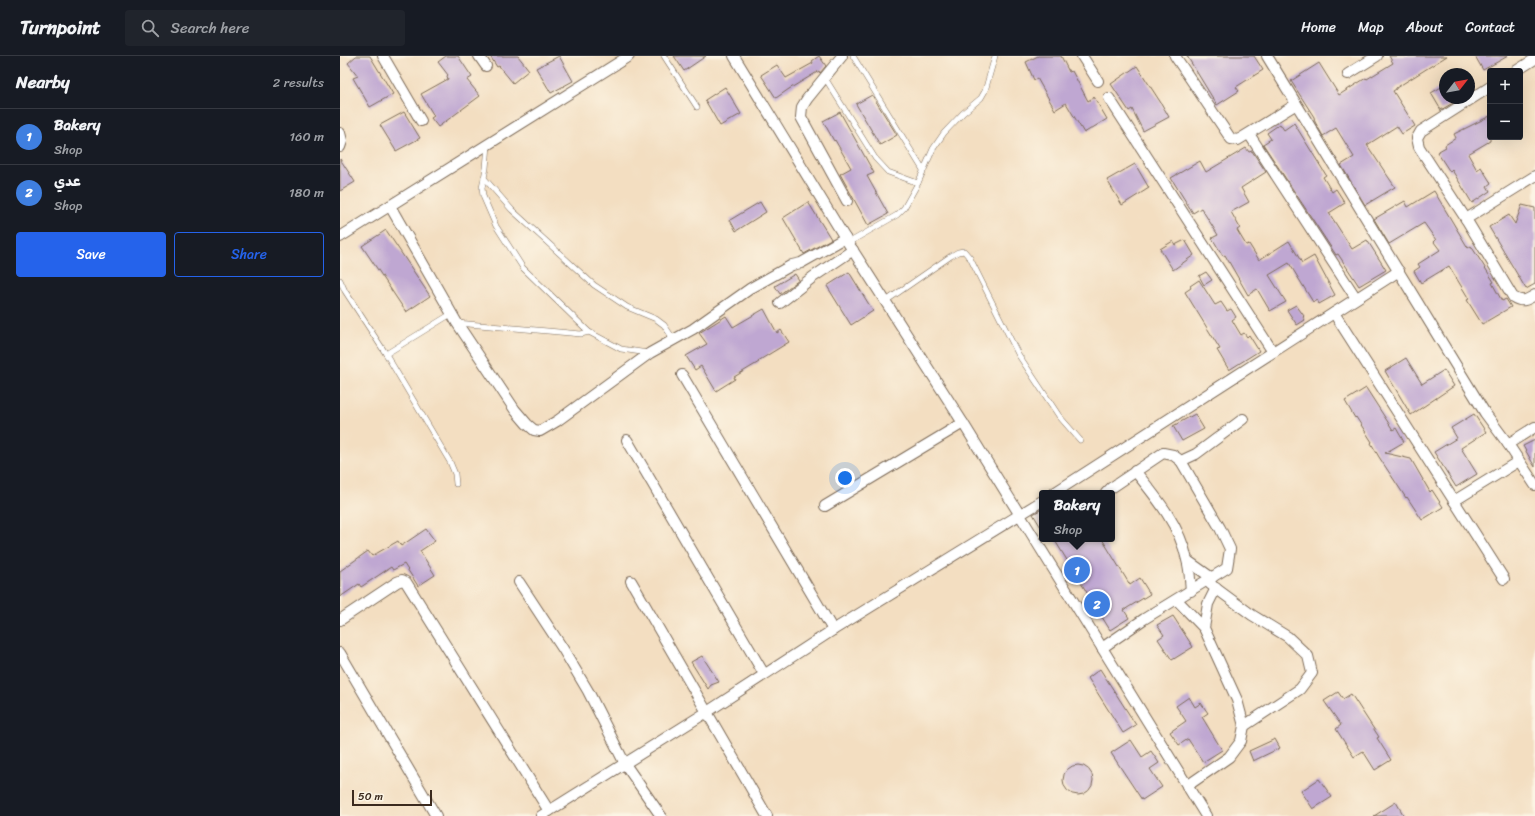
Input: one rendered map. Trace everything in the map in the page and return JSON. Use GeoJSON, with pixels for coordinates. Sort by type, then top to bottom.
{"type":"FeatureCollection","features":[{"type":"Feature","properties":{"kind":"street"},"geometry":{"type":"LineString","coordinates":[[382,56],[421,120]]}},
{"type":"Feature","properties":{"kind":"street"},"geometry":{"type":"LineString","coordinates":[[479,56],[486,66]]}},
{"type":"Feature","properties":{"kind":"street"},"geometry":{"type":"LineString","coordinates":[[734,56],[1206,816]]}},
{"type":"Feature","properties":{"kind":"street"},"geometry":{"type":"LineString","coordinates":[[842,56],[807,99],[802,107],[801,117],[847,201]]}},
{"type":"Feature","properties":{"kind":"street"},"geometry":{"type":"LineString","coordinates":[[1082,56],[1098,81]]}},
{"type":"Feature","properties":{"kind":"street"},"geometry":{"type":"LineString","coordinates":[[1175,56],[1231,139],[1238,140],[1295,105]]}},
{"type":"Feature","properties":{"kind":"street"},"geometry":{"type":"LineString","coordinates":[[1267,56],[1295,105],[1399,271],[1485,413],[1520,461],[1535,485]]}},
{"type":"Feature","properties":{"kind":"street"},"geometry":{"type":"LineString","coordinates":[[1348,74],[1377,56]]}},
{"type":"Feature","properties":{"kind":"street"},"geometry":{"type":"LineString","coordinates":[[340,237],[624,58]]}},
{"type":"Feature","properties":{"kind":"street"},"geometry":{"type":"LineString","coordinates":[[1521,68],[1535,59]]}},
{"type":"Feature","properties":{"kind":"street"},"geometry":{"type":"LineString","coordinates":[[1487,89],[1421,131],[1417,138],[1419,147],[1466,219],[1513,297],[1518,301],[1526,300],[1535,294]]}},
{"type":"Feature","properties":{"kind":"street"},"geometry":{"type":"LineString","coordinates":[[1109,98],[1273,352]]}},
{"type":"Feature","properties":{"kind":"street"},"geometry":{"type":"LineString","coordinates":[[340,132],[342,141],[340,147]]}},
{"type":"Feature","properties":{"kind":"street"},"geometry":{"type":"LineString","coordinates":[[1249,134],[1356,298]]}},
{"type":"Feature","properties":{"kind":"street"},"geometry":{"type":"LineString","coordinates":[[1466,219],[1535,176]]}},
{"type":"Feature","properties":{"kind":"street"},"geometry":{"type":"LineString","coordinates":[[390,206],[457,323],[516,410],[527,424],[534,430],[540,431],[557,421],[650,353],[693,330],[751,288],[792,265],[801,263],[849,243]]}},
{"type":"Feature","properties":{"kind":"street"},"geometry":{"type":"LineString","coordinates":[[780,303],[813,277],[849,243]]}},
{"type":"Feature","properties":{"kind":"street"},"geometry":{"type":"LineString","coordinates":[[1059,490],[1399,271]]}},
{"type":"Feature","properties":{"kind":"street"},"geometry":{"type":"LineString","coordinates":[[1334,313],[1504,579]]}},
{"type":"Feature","properties":{"kind":"street"},"geometry":{"type":"LineString","coordinates":[[682,375],[834,630]]}},
{"type":"Feature","properties":{"kind":"street"},"geometry":{"type":"LineString","coordinates":[[1181,461],[1196,454],[1243,419]]}},
{"type":"Feature","properties":{"kind":"street"},"geometry":{"type":"LineString","coordinates":[[825,506],[962,423]]}},
{"type":"Feature","properties":{"kind":"street"},"geometry":{"type":"LineString","coordinates":[[1508,444],[1535,427]]}},
{"type":"Feature","properties":{"kind":"street"},"geometry":{"type":"LineString","coordinates":[[627,440],[764,674]]}},
{"type":"Feature","properties":{"kind":"street"},"geometry":{"type":"LineString","coordinates":[[1102,648],[1144,619],[1227,568],[1230,549],[1220,528],[1181,461],[1173,455],[1163,453],[1135,471],[1110,490]]}},
{"type":"Feature","properties":{"kind":"street"},"geometry":{"type":"LineString","coordinates":[[1454,502],[1520,461]]}},
{"type":"Feature","properties":{"kind":"street"},"geometry":{"type":"LineString","coordinates":[[1135,471],[1156,497],[1178,533],[1188,561],[1191,591]]}},
{"type":"Feature","properties":{"kind":"street"},"geometry":{"type":"LineString","coordinates":[[340,620],[397,582],[402,580],[406,582],[545,814],[707,712],[764,674],[1039,503]]}},
{"type":"Feature","properties":{"kind":"street"},"geometry":{"type":"LineString","coordinates":[[1188,561],[1209,579],[1216,588],[1252,615],[1288,637],[1308,656],[1312,673],[1300,689],[1244,726]]}},
{"type":"Feature","properties":{"kind":"street"},"geometry":{"type":"LineString","coordinates":[[631,581],[767,816]]}},
{"type":"Feature","properties":{"kind":"street"},"geometry":{"type":"LineString","coordinates":[[519,582],[563,649],[588,691],[625,764],[661,816]]}},
{"type":"Feature","properties":{"kind":"street"},"geometry":{"type":"LineString","coordinates":[[1204,628],[1208,604],[1216,588]]}},
{"type":"Feature","properties":{"kind":"street"},"geometry":{"type":"LineString","coordinates":[[1177,600],[1204,628],[1237,700],[1244,726],[1241,741],[1229,758],[1188,786]]}},
{"type":"Feature","properties":{"kind":"street"},"geometry":{"type":"LineString","coordinates":[[340,653],[436,816]]}},
{"type":"Feature","properties":{"kind":"lane"},"geometry":{"type":"LineString","coordinates":[[664,56],[697,107]]}},
{"type":"Feature","properties":{"kind":"lane"},"geometry":{"type":"LineString","coordinates":[[853,56],[923,170]]}},
{"type":"Feature","properties":{"kind":"lane"},"geometry":{"type":"LineString","coordinates":[[849,243],[897,215],[904,208],[918,183],[933,149],[944,133],[963,113],[981,98],[985,91],[995,56]]}},
{"type":"Feature","properties":{"kind":"lane"},"geometry":{"type":"LineString","coordinates":[[825,78],[875,158],[888,172],[918,183]]}},
{"type":"Feature","properties":{"kind":"lane"},"geometry":{"type":"LineString","coordinates":[[488,144],[482,188],[483,196],[496,226],[522,268],[589,332],[621,349],[650,353]]}},
{"type":"Feature","properties":{"kind":"lane"},"geometry":{"type":"LineString","coordinates":[[484,178],[512,210],[594,285],[627,307],[656,319],[664,325],[674,340]]}},
{"type":"Feature","properties":{"kind":"lane"},"geometry":{"type":"LineString","coordinates":[[886,301],[951,256],[958,252],[964,251],[970,258],[1018,354],[1059,416],[1080,440]]}},
{"type":"Feature","properties":{"kind":"lane"},"geometry":{"type":"LineString","coordinates":[[340,280],[345,291],[386,354],[454,469],[456,484]]}},
{"type":"Feature","properties":{"kind":"lane"},"geometry":{"type":"LineString","coordinates":[[386,354],[451,314]]}},
{"type":"Feature","properties":{"kind":"lane"},"geometry":{"type":"LineString","coordinates":[[457,323],[581,334],[589,332]]}},
{"type":"Feature","properties":{"kind":"building"},"geometry":{"type":"Polygon","coordinates":[[[356,56],[370,56],[393,94],[370,107],[353,78],[358,76],[348,63],[356,56]]]}},
{"type":"Feature","properties":{"kind":"building"},"geometry":{"type":"Polygon","coordinates":[[[446,56],[458,56],[472,77],[467,80],[480,96],[438,127],[431,118],[434,116],[421,94],[448,79],[448,75],[438,62],[446,56]]]}},
{"type":"Feature","properties":{"kind":"building"},"geometry":{"type":"Polygon","coordinates":[[[490,56],[518,56],[529,70],[513,83],[499,66],[497,67],[490,56]]]}},
{"type":"Feature","properties":{"kind":"building"},"geometry":{"type":"Polygon","coordinates":[[[559,56],[573,81],[551,93],[536,68],[559,56]]]}},
{"type":"Feature","properties":{"kind":"building"},"geometry":{"type":"Polygon","coordinates":[[[674,56],[706,56],[684,71],[674,56]]]}},
{"type":"Feature","properties":{"kind":"building"},"geometry":{"type":"Polygon","coordinates":[[[819,56],[826,66],[820,73],[819,71],[776,98],[761,75],[777,65],[786,78],[813,63],[812,61],[819,56]]]}},
{"type":"Feature","properties":{"kind":"building"},"geometry":{"type":"Polygon","coordinates":[[[1038,56],[1061,56],[1069,72],[1072,71],[1088,101],[1094,97],[1107,119],[1084,133],[1066,103],[1055,110],[1037,78],[1034,80],[1026,62],[1038,56]]]}},
{"type":"Feature","properties":{"kind":"building"},"geometry":{"type":"Polygon","coordinates":[[[1187,56],[1254,56],[1263,70],[1236,87],[1239,91],[1217,105],[1187,56]]]}},
{"type":"Feature","properties":{"kind":"building"},"geometry":{"type":"Polygon","coordinates":[[[1389,56],[1447,56],[1393,91],[1415,126],[1402,134],[1397,126],[1367,145],[1395,187],[1365,205],[1341,165],[1354,157],[1336,128],[1323,136],[1315,122],[1314,117],[1291,81],[1319,63],[1339,95],[1393,63],[1389,56]]]}},
{"type":"Feature","properties":{"kind":"building"},"geometry":{"type":"Polygon","coordinates":[[[1475,56],[1508,56],[1483,70],[1475,56]]]}},
{"type":"Feature","properties":{"kind":"building"},"geometry":{"type":"Polygon","coordinates":[[[1137,66],[1169,117],[1143,131],[1132,109],[1129,111],[1111,84],[1137,66]]]}},
{"type":"Feature","properties":{"kind":"building"},"geometry":{"type":"Polygon","coordinates":[[[725,87],[741,114],[720,126],[705,100],[725,87]]]}},
{"type":"Feature","properties":{"kind":"building"},"geometry":{"type":"Polygon","coordinates":[[[1439,88],[1439,104],[1451,104],[1441,110],[1431,93],[1439,88]]]}},
{"type":"Feature","properties":{"kind":"building"},"geometry":{"type":"Polygon","coordinates":[[[872,95],[897,135],[880,145],[856,104],[872,95]]]}},
{"type":"Feature","properties":{"kind":"building"},"geometry":{"type":"Polygon","coordinates":[[[404,112],[420,138],[396,151],[380,125],[404,112]]]}},
{"type":"Feature","properties":{"kind":"building"},"geometry":{"type":"Polygon","coordinates":[[[840,112],[874,173],[867,176],[888,214],[868,225],[840,174],[851,168],[823,121],[840,112]]]}},
{"type":"Feature","properties":{"kind":"building"},"geometry":{"type":"Polygon","coordinates":[[[1487,118],[1487,140],[1490,141],[1468,154],[1477,170],[1481,167],[1491,183],[1487,186],[1490,191],[1472,203],[1452,170],[1450,172],[1437,152],[1446,147],[1445,145],[1456,138],[1454,134],[1487,118]]]}},
{"type":"Feature","properties":{"kind":"building"},"geometry":{"type":"Polygon","coordinates":[[[1294,123],[1326,175],[1323,177],[1332,192],[1336,189],[1345,203],[1329,213],[1352,249],[1367,240],[1386,270],[1359,286],[1338,254],[1336,255],[1263,144],[1271,139],[1267,133],[1280,124],[1284,130],[1294,123]]]}},
{"type":"Feature","properties":{"kind":"building"},"geometry":{"type":"Polygon","coordinates":[[[1246,148],[1249,152],[1252,151],[1266,172],[1241,188],[1249,202],[1231,212],[1240,228],[1237,230],[1246,245],[1249,244],[1259,260],[1289,241],[1302,263],[1314,256],[1335,295],[1319,304],[1317,300],[1313,302],[1289,263],[1269,275],[1286,302],[1270,311],[1257,289],[1248,295],[1225,255],[1223,256],[1212,238],[1218,235],[1201,208],[1193,213],[1171,178],[1200,161],[1206,172],[1246,148]]]}},
{"type":"Feature","properties":{"kind":"building"},"geometry":{"type":"Polygon","coordinates":[[[340,159],[355,182],[340,191],[340,159]]]}},
{"type":"Feature","properties":{"kind":"building"},"geometry":{"type":"Polygon","coordinates":[[[1135,164],[1149,188],[1122,205],[1107,180],[1135,164]]]}},
{"type":"Feature","properties":{"kind":"building"},"geometry":{"type":"Polygon","coordinates":[[[1434,191],[1468,248],[1471,246],[1494,282],[1492,283],[1502,301],[1506,299],[1511,307],[1482,324],[1449,266],[1421,283],[1414,271],[1420,267],[1418,264],[1440,250],[1434,242],[1436,240],[1424,223],[1389,244],[1374,219],[1405,201],[1408,207],[1434,191]]]}},
{"type":"Feature","properties":{"kind":"building"},"geometry":{"type":"Polygon","coordinates":[[[760,202],[766,212],[736,231],[730,220],[760,202]]]}},
{"type":"Feature","properties":{"kind":"building"},"geometry":{"type":"Polygon","coordinates":[[[808,202],[831,239],[804,254],[783,218],[808,202]]]}},
{"type":"Feature","properties":{"kind":"building"},"geometry":{"type":"Polygon","coordinates":[[[1522,205],[1535,208],[1535,284],[1526,289],[1489,227],[1509,215],[1515,224],[1522,205]]]}},
{"type":"Feature","properties":{"kind":"building"},"geometry":{"type":"Polygon","coordinates":[[[386,230],[430,296],[406,312],[362,246],[386,230]]]}},
{"type":"Feature","properties":{"kind":"building"},"geometry":{"type":"Polygon","coordinates":[[[1185,240],[1194,255],[1173,270],[1160,249],[1173,241],[1175,245],[1185,240]]]}},
{"type":"Feature","properties":{"kind":"building"},"geometry":{"type":"Polygon","coordinates":[[[849,272],[873,311],[851,325],[827,286],[849,272]]]}},
{"type":"Feature","properties":{"kind":"building"},"geometry":{"type":"Polygon","coordinates":[[[1206,272],[1212,280],[1204,285],[1199,276],[1206,272]]]}},
{"type":"Feature","properties":{"kind":"building"},"geometry":{"type":"Polygon","coordinates":[[[795,274],[799,280],[780,294],[775,286],[795,274]]]}},
{"type":"Feature","properties":{"kind":"building"},"geometry":{"type":"Polygon","coordinates":[[[1199,280],[1215,305],[1221,302],[1227,311],[1231,309],[1236,317],[1232,320],[1241,335],[1244,333],[1247,337],[1249,335],[1259,351],[1229,370],[1217,350],[1220,349],[1185,292],[1191,288],[1190,286],[1199,280]]]}},
{"type":"Feature","properties":{"kind":"building"},"geometry":{"type":"Polygon","coordinates":[[[1296,305],[1304,316],[1303,317],[1305,320],[1297,325],[1287,310],[1296,305]]]}},
{"type":"Feature","properties":{"kind":"building"},"geometry":{"type":"Polygon","coordinates":[[[764,309],[777,333],[781,330],[789,342],[734,377],[735,379],[716,391],[701,366],[695,370],[686,356],[707,344],[699,333],[726,316],[733,327],[764,309]]]}},
{"type":"Feature","properties":{"kind":"building"},"geometry":{"type":"Polygon","coordinates":[[[1406,358],[1422,384],[1444,370],[1454,386],[1411,415],[1385,371],[1406,358]]]}},
{"type":"Feature","properties":{"kind":"building"},"geometry":{"type":"Polygon","coordinates":[[[1366,388],[1393,430],[1396,428],[1404,442],[1385,453],[1411,459],[1430,492],[1432,490],[1443,507],[1422,520],[1379,457],[1371,443],[1372,442],[1345,401],[1366,388]]]}},
{"type":"Feature","properties":{"kind":"building"},"geometry":{"type":"Polygon","coordinates":[[[1195,414],[1204,429],[1182,441],[1173,426],[1195,414]]]}},
{"type":"Feature","properties":{"kind":"building"},"geometry":{"type":"Polygon","coordinates":[[[1474,414],[1486,432],[1461,448],[1477,474],[1456,487],[1434,452],[1457,438],[1451,428],[1474,414]]]}},
{"type":"Feature","properties":{"kind":"building"},"geometry":{"type":"Polygon","coordinates":[[[1535,440],[1535,467],[1523,446],[1535,440]]]}},
{"type":"Feature","properties":{"kind":"building"},"geometry":{"type":"Polygon","coordinates":[[[1039,511],[1039,524],[1033,514],[1039,511]]]}},
{"type":"Feature","properties":{"kind":"building"},"geometry":{"type":"Polygon","coordinates":[[[426,529],[435,541],[420,551],[435,575],[418,586],[404,564],[393,570],[391,567],[361,587],[359,584],[340,597],[340,571],[368,551],[372,556],[398,541],[401,546],[426,529]]]}},
{"type":"Feature","properties":{"kind":"building"},"geometry":{"type":"Polygon","coordinates":[[[1056,542],[1104,542],[1130,585],[1140,578],[1150,594],[1124,610],[1129,618],[1110,630],[1056,542]]]}},
{"type":"Feature","properties":{"kind":"building"},"geometry":{"type":"Polygon","coordinates":[[[1173,616],[1193,647],[1172,660],[1158,639],[1164,635],[1157,625],[1173,616]]]}},
{"type":"Feature","properties":{"kind":"building"},"geometry":{"type":"Polygon","coordinates":[[[702,656],[719,682],[711,685],[708,689],[691,662],[702,656]]]}},
{"type":"Feature","properties":{"kind":"building"},"geometry":{"type":"Polygon","coordinates":[[[1100,669],[1136,725],[1123,733],[1088,678],[1100,669]]]}},
{"type":"Feature","properties":{"kind":"building"},"geometry":{"type":"Polygon","coordinates":[[[1338,692],[1343,699],[1351,694],[1379,737],[1377,738],[1391,760],[1375,770],[1363,751],[1354,757],[1336,729],[1341,725],[1324,701],[1338,692]]]}},
{"type":"Feature","properties":{"kind":"building"},"geometry":{"type":"Polygon","coordinates":[[[1189,697],[1195,707],[1201,703],[1208,713],[1202,717],[1222,750],[1203,762],[1188,739],[1179,745],[1170,732],[1186,721],[1176,706],[1189,697]]]}},
{"type":"Feature","properties":{"kind":"building"},"geometry":{"type":"Polygon","coordinates":[[[1275,739],[1280,748],[1253,761],[1249,751],[1275,739]]]}},
{"type":"Feature","properties":{"kind":"building"},"geometry":{"type":"Polygon","coordinates":[[[1131,740],[1142,757],[1151,751],[1159,763],[1150,769],[1162,787],[1142,800],[1111,753],[1131,740]]]}},
{"type":"Feature","properties":{"kind":"building"},"geometry":{"type":"Polygon","coordinates":[[[1078,765],[1089,769],[1093,780],[1089,791],[1078,795],[1067,791],[1063,780],[1067,769],[1078,765]]]}},
{"type":"Feature","properties":{"kind":"building"},"geometry":{"type":"Polygon","coordinates":[[[1319,779],[1332,797],[1313,809],[1301,791],[1319,779]]]}},
{"type":"Feature","properties":{"kind":"building"},"geometry":{"type":"Polygon","coordinates":[[[1396,802],[1404,816],[1374,816],[1396,802]]]}},
{"type":"Feature","properties":{"kind":"place","name":"Bakery"},"geometry":{"type":"Point","coordinates":[1077,570]}},
{"type":"Feature","properties":{"kind":"place","name":"عدي"},"geometry":{"type":"Point","coordinates":[1097,604]}}]}
